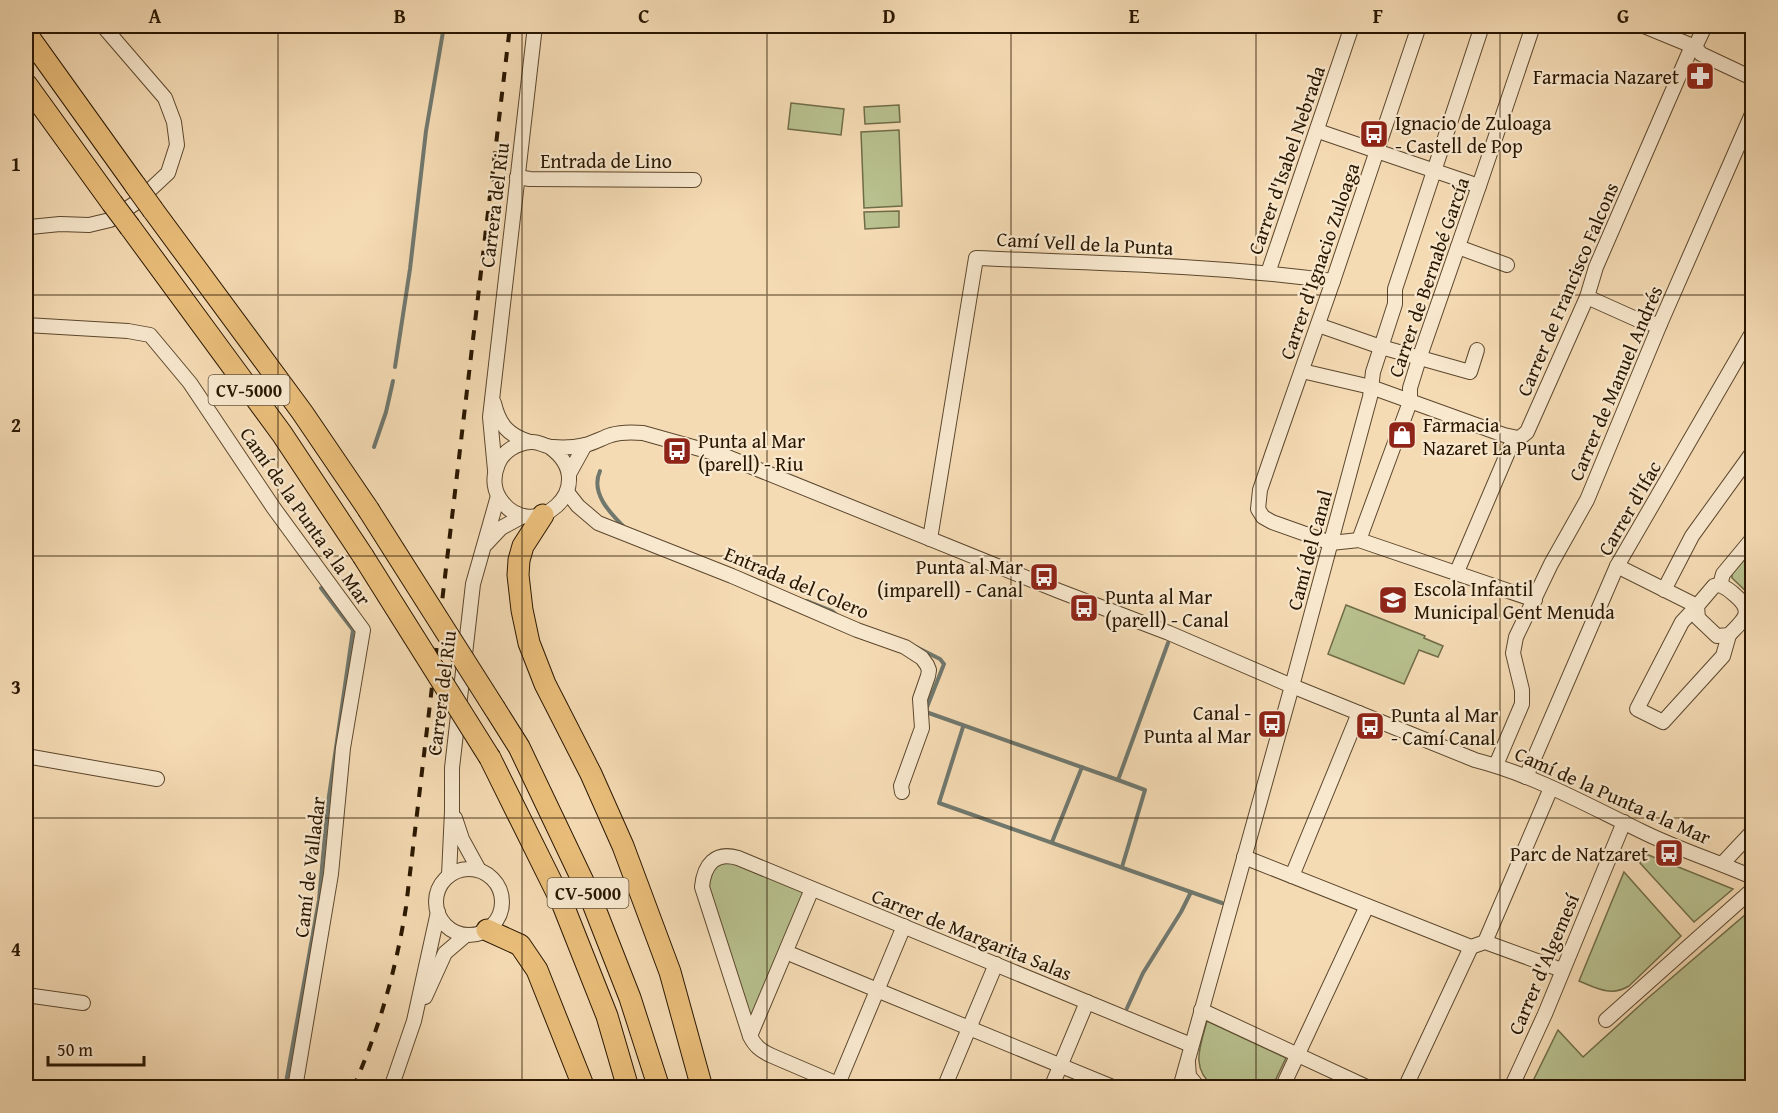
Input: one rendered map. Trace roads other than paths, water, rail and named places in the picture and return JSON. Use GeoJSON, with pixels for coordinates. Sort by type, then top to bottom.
{"type":"FeatureCollection","features":[{"type":"Feature","properties":{"kind":"highway","name":"CV-5000"},"geometry":{"type":"LineString","coordinates":[[26,33],[302,412],[368,509],[519,747],[590,896],[630,998],[659,1088]]}},
{"type":"Feature","properties":{"kind":"highway","name":"CV-5000"},"geometry":{"type":"LineString","coordinates":[[26,84],[282,434],[363,556],[490,758],[563,905],[607,1016],[628,1088]]}},
{"type":"Feature","properties":{"kind":"highway"},"geometry":{"type":"LineString","coordinates":[[533,515],[519,560],[518,575],[522,610],[530,643],[545,684],[591,774],[623,846],[670,972],[702,1088]]}},
{"type":"Feature","properties":{"kind":"highway"},"geometry":{"type":"LineString","coordinates":[[487,930],[520,945],[537,970],[584,1088]]}},
{"type":"Feature","properties":{"kind":"street"},"geometry":{"type":"LineString","coordinates":[[26,231],[30,227],[60,224],[89,225],[110,220],[137,202],[168,173],[177,145],[174,122],[165,98],[103,26]]}},
{"type":"Feature","properties":{"kind":"street","name":"Carrera del Riu"},"geometry":{"type":"LineString","coordinates":[[494,476],[490,428],[493,389],[535,26]]}},
{"type":"Feature","properties":{"kind":"street","name":"Carrer d'Isabel Nebrada"},"geometry":{"type":"LineString","coordinates":[[1268,273],[1352,26]]}},
{"type":"Feature","properties":{"kind":"street","name":"Carrer d'Ignacio Zuloaga"},"geometry":{"type":"LineString","coordinates":[[1331,543],[1263,517],[1258,509],[1260,490],[1419,26]]}},
{"type":"Feature","properties":{"kind":"street","name":"Camí del Canal"},"geometry":{"type":"LineString","coordinates":[[1180,1088],[1331,543],[1370,397],[1373,372],[1395,304],[1395,289],[1482,26]]}},
{"type":"Feature","properties":{"kind":"street","name":"Carrer de Bernabé García"},"geometry":{"type":"LineString","coordinates":[[1359,540],[1410,402],[1410,388],[1419,359],[1533,26]]}},
{"type":"Feature","properties":{"kind":"street"},"geometry":{"type":"LineString","coordinates":[[1644,26],[1678,32],[1701,54],[1752,78]]}},
{"type":"Feature","properties":{"kind":"street","name":"Carrer de Francisco Falcons"},"geometry":{"type":"LineString","coordinates":[[1456,574],[1506,455],[1518,438],[1527,432],[1587,297],[1596,267],[1693,46],[1705,26]]}},
{"type":"Feature","properties":{"kind":"street"},"geometry":{"type":"LineString","coordinates":[[1693,46],[1703,46],[1752,67]]}},
{"type":"Feature","properties":{"kind":"street","name":"Carrer de Manuel Andrés"},"geometry":{"type":"LineString","coordinates":[[1496,765],[1522,704],[1522,690],[1513,653],[1516,636],[1551,564],[1587,500],[1660,324],[1752,114]]}},
{"type":"Feature","properties":{"kind":"street"},"geometry":{"type":"LineString","coordinates":[[1318,131],[1479,186]]}},
{"type":"Feature","properties":{"kind":"street","name":"Entrada de Lino"},"geometry":{"type":"LineString","coordinates":[[517,177],[694,180]]}},
{"type":"Feature","properties":{"kind":"street"},"geometry":{"type":"LineString","coordinates":[[1458,247],[1507,265]]}},
{"type":"Feature","properties":{"kind":"street","name":"Camí Vell de la Punta"},"geometry":{"type":"LineString","coordinates":[[930,539],[976,258],[1206,268],[1333,281]]}},
{"type":"Feature","properties":{"kind":"street"},"geometry":{"type":"LineString","coordinates":[[1587,297],[1645,323],[1660,324]]}},
{"type":"Feature","properties":{"kind":"street","name":"Camí de la Punta a la Mar"},"geometry":{"type":"LineString","coordinates":[[26,325],[128,331],[150,335],[190,383],[273,507],[363,630],[359,650]]}},
{"type":"Feature","properties":{"kind":"street"},"geometry":{"type":"LineString","coordinates":[[1318,325],[1419,359],[1470,372],[1478,350]]}},
{"type":"Feature","properties":{"kind":"street","name":"Carrer d'Ifac"},"geometry":{"type":"LineString","coordinates":[[1526,777],[1617,566],[1752,333]]}},
{"type":"Feature","properties":{"kind":"street"},"geometry":{"type":"LineString","coordinates":[[1302,371],[1371,387],[1518,438]]}},
{"type":"Feature","properties":{"kind":"street","name":"Carrera del Riu"},"geometry":{"type":"LineString","coordinates":[[493,389],[496,414],[501,424],[517,438],[530,442]]}},
{"type":"Feature","properties":{"kind":"street","name":"Camí de la Punta a la Mar"},"geometry":{"type":"LineString","coordinates":[[551,448],[585,445],[613,434],[629,432],[643,433],[725,456],[1169,633],[1292,686],[1475,760],[1496,765],[1526,777],[1643,832],[1752,877]]}},
{"type":"Feature","properties":{"kind":"street"},"geometry":{"type":"LineString","coordinates":[[569,474],[563,459],[551,448],[544,444],[530,442],[509,450],[499,462],[494,476],[498,496],[508,508],[533,515],[558,506],[567,492],[569,474],[585,445]]}},
{"type":"Feature","properties":{"kind":"street"},"geometry":{"type":"LineString","coordinates":[[1664,590],[1692,536],[1752,453]]}},
{"type":"Feature","properties":{"kind":"street","name":"Entrada del Colero"},"geometry":{"type":"LineString","coordinates":[[567,492],[578,506],[598,523],[732,576],[857,630],[905,647],[922,658],[929,670],[920,699],[922,728],[901,786],[902,792]]}},
{"type":"Feature","properties":{"kind":"street","name":"Carrera del Riu"},"geometry":{"type":"LineString","coordinates":[[450,875],[452,768],[474,584],[498,496]]}},
{"type":"Feature","properties":{"kind":"street","name":"Carrera del Riu"},"geometry":{"type":"LineString","coordinates":[[485,546],[501,528],[533,515]]}},
{"type":"Feature","properties":{"kind":"street"},"geometry":{"type":"LineString","coordinates":[[1720,585],[1723,574],[1752,539]]}},
{"type":"Feature","properties":{"kind":"street"},"geometry":{"type":"LineString","coordinates":[[1331,543],[1359,540],[1535,600]]}},
{"type":"Feature","properties":{"kind":"street"},"geometry":{"type":"LineString","coordinates":[[1617,566],[1697,606]]}},
{"type":"Feature","properties":{"kind":"street"},"geometry":{"type":"LineString","coordinates":[[1720,585],[1727,588],[1744,604],[1749,617],[1729,635],[1723,656],[1664,722],[1637,709],[1682,622],[1713,586],[1720,585]]}},
{"type":"Feature","properties":{"kind":"street"},"geometry":{"type":"LineString","coordinates":[[1697,606],[1698,618],[1717,636],[1729,635]]}},
{"type":"Feature","properties":{"kind":"street","name":"Camí de Valladar"},"geometry":{"type":"LineString","coordinates":[[295,1088],[331,874],[343,748],[359,650]]}},
{"type":"Feature","properties":{"kind":"street"},"geometry":{"type":"LineString","coordinates":[[1292,876],[1359,713]]}},
{"type":"Feature","properties":{"kind":"street"},"geometry":{"type":"LineString","coordinates":[[26,756],[157,779]]}},
{"type":"Feature","properties":{"kind":"street"},"geometry":{"type":"LineString","coordinates":[[1485,942],[1551,788]]}},
{"type":"Feature","properties":{"kind":"street","name":"Carrera del Riu"},"geometry":{"type":"LineString","coordinates":[[452,811],[462,839],[479,870]]}},
{"type":"Feature","properties":{"kind":"street","name":"Carrer d'Algemesí"},"geometry":{"type":"LineString","coordinates":[[1511,1088],[1545,1014],[1624,822]]}},
{"type":"Feature","properties":{"kind":"street"},"geometry":{"type":"LineString","coordinates":[[1722,864],[1752,832]]}},
{"type":"Feature","properties":{"kind":"street","name":"Carrer de Margarita Salas"},"geometry":{"type":"LineString","coordinates":[[750,1036],[702,886],[706,869],[718,858],[726,856],[738,858],[1087,1002],[1190,1050]]}},
{"type":"Feature","properties":{"kind":"street"},"geometry":{"type":"LineString","coordinates":[[1244,856],[1471,946],[1485,942],[1562,970]]}},
{"type":"Feature","properties":{"kind":"street"},"geometry":{"type":"LineString","coordinates":[[464,869],[479,870],[495,880],[500,888],[502,907],[499,916],[494,924],[480,933],[466,935],[456,933],[442,921],[436,896],[443,880],[450,875],[464,869]]}},
{"type":"Feature","properties":{"kind":"street"},"geometry":{"type":"LineString","coordinates":[[812,889],[750,1036],[754,1045],[761,1051],[843,1086],[904,926]]}},
{"type":"Feature","properties":{"kind":"street"},"geometry":{"type":"LineString","coordinates":[[1606,1020],[1752,890]]}},
{"type":"Feature","properties":{"kind":"street"},"geometry":{"type":"LineString","coordinates":[[1282,1088],[1367,906]]}},
{"type":"Feature","properties":{"kind":"street"},"geometry":{"type":"LineString","coordinates":[[414,1021],[438,912]]}},
{"type":"Feature","properties":{"kind":"street"},"geometry":{"type":"LineString","coordinates":[[391,1088],[414,1021],[445,953],[466,935]]}},
{"type":"Feature","properties":{"kind":"street"},"geometry":{"type":"LineString","coordinates":[[1405,1088],[1471,946]]}},
{"type":"Feature","properties":{"kind":"street"},"geometry":{"type":"LineString","coordinates":[[793,955],[870,987]]}},
{"type":"Feature","properties":{"kind":"street"},"geometry":{"type":"LineString","coordinates":[[944,1088],[996,964]]}},
{"type":"Feature","properties":{"kind":"street"},"geometry":{"type":"LineString","coordinates":[[884,993],[1115,1088]]}},
{"type":"Feature","properties":{"kind":"street"},"geometry":{"type":"LineString","coordinates":[[26,995],[83,1003]]}},
{"type":"Feature","properties":{"kind":"street"},"geometry":{"type":"LineString","coordinates":[[1051,1088],[1087,1002]]}},
{"type":"Feature","properties":{"kind":"street"},"geometry":{"type":"LineString","coordinates":[[1202,1010],[1369,1088]]}},
{"type":"Feature","properties":{"kind":"street"},"geometry":{"type":"LineString","coordinates":[[1190,1050],[1189,1076],[1199,1088]]}},
{"type":"Feature","properties":{"kind":"waterway"},"geometry":{"type":"LineString","coordinates":[[395,367],[410,269],[426,131],[444,26]]}},
{"type":"Feature","properties":{"kind":"waterway"},"geometry":{"type":"LineString","coordinates":[[374,447],[386,412],[393,381]]}},
{"type":"Feature","properties":{"kind":"waterway"},"geometry":{"type":"LineString","coordinates":[[600,471],[598,487],[603,502],[625,528]]}},
{"type":"Feature","properties":{"kind":"waterway"},"geometry":{"type":"LineString","coordinates":[[285,1088],[319,900],[328,803],[353,630],[321,588]]}},
{"type":"Feature","properties":{"kind":"waterway"},"geometry":{"type":"LineString","coordinates":[[807,601],[832,611],[838,616]]}},
{"type":"Feature","properties":{"kind":"waterway"},"geometry":{"type":"LineString","coordinates":[[1122,867],[1145,790],[1118,780],[1168,643]]}},
{"type":"Feature","properties":{"kind":"waterway"},"geometry":{"type":"LineString","coordinates":[[914,646],[940,659],[944,664],[926,712],[1118,780]]}},
{"type":"Feature","properties":{"kind":"waterway"},"geometry":{"type":"LineString","coordinates":[[963,727],[939,803],[1222,903]]}},
{"type":"Feature","properties":{"kind":"waterway"},"geometry":{"type":"LineString","coordinates":[[1052,842],[1082,767]]}},
{"type":"Feature","properties":{"kind":"waterway"},"geometry":{"type":"LineString","coordinates":[[1127,1008],[1143,973],[1191,892]]}},
{"type":"Feature","properties":{"kind":"railway"},"geometry":{"type":"LineString","coordinates":[[353,1088],[386,999],[406,907],[510,26]]}},
{"type":"Feature","properties":{"kind":"railway"},"geometry":{"type":"LineString","coordinates":[[433,752],[444,662]]}},
{"type":"Feature","properties":{"kind":"place","name":"Farmacia Nazaret"},"geometry":{"type":"Point","coordinates":[1700,76]}},
{"type":"Feature","properties":{"kind":"place","name":"Ignacio de Zuloaga - Castell de Pop"},"geometry":{"type":"Point","coordinates":[1374,134]}},
{"type":"Feature","properties":{"kind":"place","name":"Farmacia Nazaret La Punta"},"geometry":{"type":"Point","coordinates":[1402,435]}},
{"type":"Feature","properties":{"kind":"place","name":"Punta al Mar (parell) - Riu"},"geometry":{"type":"Point","coordinates":[677,451]}},
{"type":"Feature","properties":{"kind":"place","name":"Punta al Mar (imparell) - Canal"},"geometry":{"type":"Point","coordinates":[1044,577]}},
{"type":"Feature","properties":{"kind":"place","name":"Escola Infantil Municipal Gent Menuda"},"geometry":{"type":"Point","coordinates":[1393,600]}},
{"type":"Feature","properties":{"kind":"place","name":"Punta al Mar (parell) - Canal"},"geometry":{"type":"Point","coordinates":[1084,608]}},
{"type":"Feature","properties":{"kind":"place","name":"Canal - Punta al Mar"},"geometry":{"type":"Point","coordinates":[1272,724]}},
{"type":"Feature","properties":{"kind":"place","name":"Punta al Mar - Camí Canal"},"geometry":{"type":"Point","coordinates":[1370,726]}},
{"type":"Feature","properties":{"kind":"place","name":"Parc de Natzaret"},"geometry":{"type":"Point","coordinates":[1669,853]}}]}
